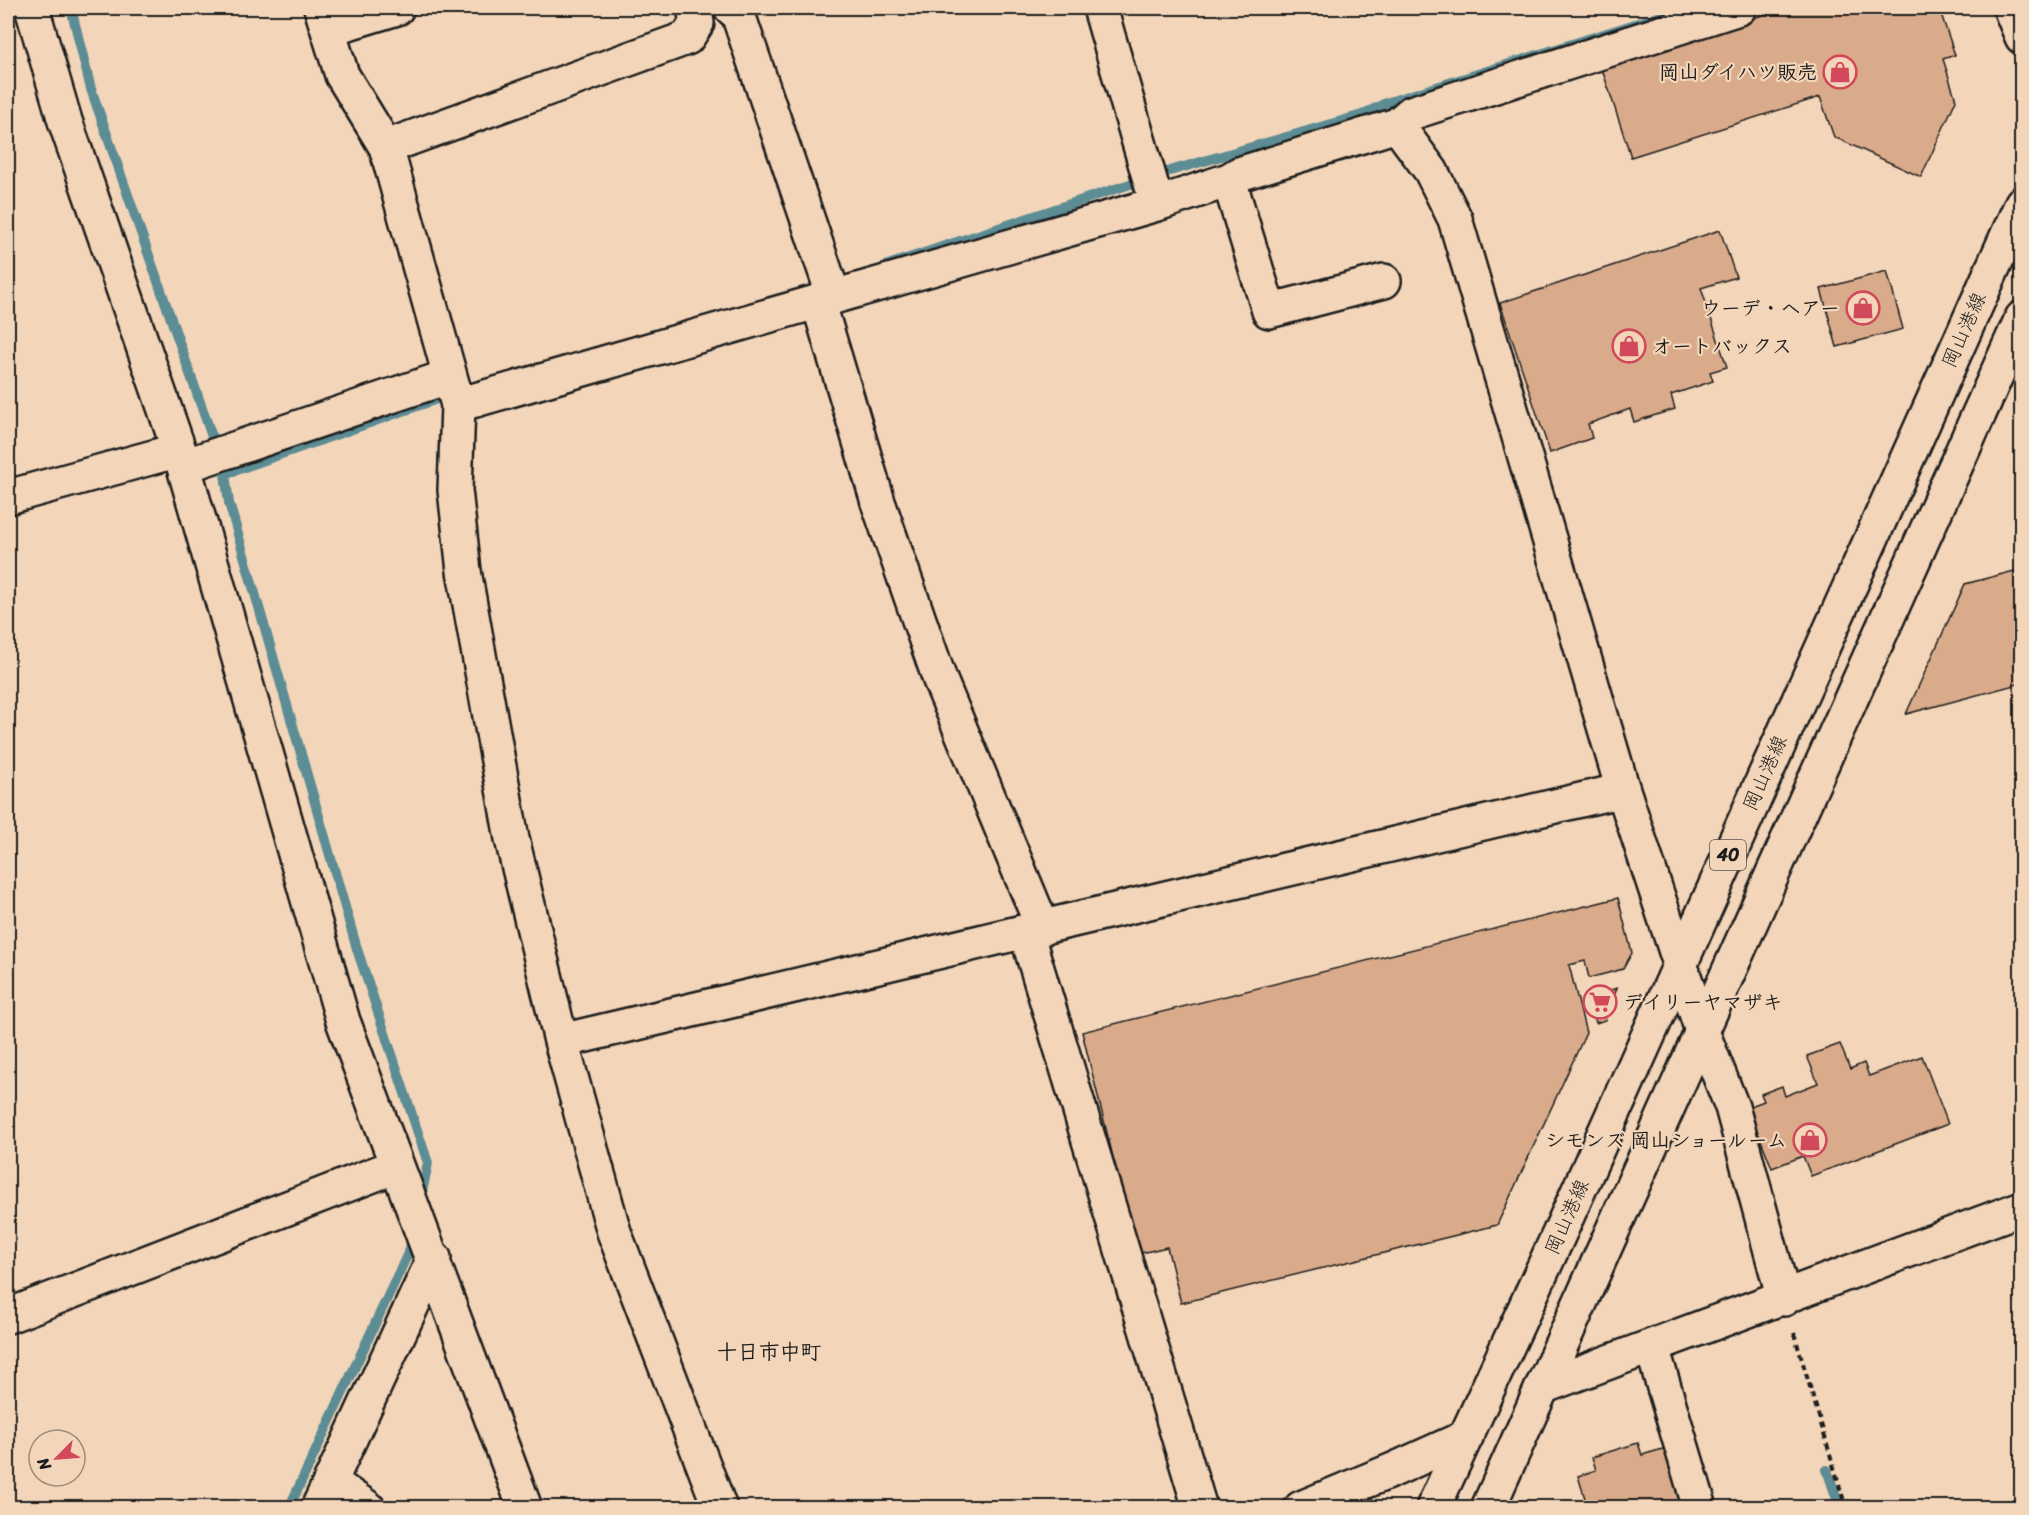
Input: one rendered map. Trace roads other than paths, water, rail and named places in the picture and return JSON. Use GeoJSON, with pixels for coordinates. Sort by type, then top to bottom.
{"type":"FeatureCollection","features":[{"type":"Feature","properties":{"kind":"street"},"geometry":{"type":"LineString","coordinates":[[32,8],[64,122],[188,459],[343,1021],[525,1508]]}},
{"type":"Feature","properties":{"kind":"street"},"geometry":{"type":"LineString","coordinates":[[397,8],[324,18],[342,75],[386,147],[455,392],[455,490],[464,570],[512,839],[561,1041],[614,1232],[720,1508]]}},
{"type":"Feature","properties":{"kind":"street"},"geometry":{"type":"LineString","coordinates":[[386,147],[687,38],[696,23],[694,8]]}},
{"type":"Feature","properties":{"kind":"street"},"geometry":{"type":"LineString","coordinates":[[731,8],[738,14],[828,291],[878,502],[940,680],[1034,930],[1200,1508]]}},
{"type":"Feature","properties":{"kind":"street"},"geometry":{"type":"LineString","coordinates":[[1100,8],[1151,185]]}},
{"type":"Feature","properties":{"kind":"street"},"geometry":{"type":"LineString","coordinates":[[8,497],[233,450],[828,291],[1151,185],[1229,180],[1239,174],[1397,125],[1411,113],[1739,8]]}},
{"type":"Feature","properties":{"kind":"street"},"geometry":{"type":"LineString","coordinates":[[2010,8],[2022,37]]}},
{"type":"Feature","properties":{"kind":"street"},"geometry":{"type":"LineString","coordinates":[[1397,125],[1431,171],[1455,219],[1623,790],[1703,1034],[1732,1107],[1784,1299]]}},
{"type":"Feature","properties":{"kind":"street"},"geometry":{"type":"LineString","coordinates":[[1229,180],[1269,311],[1384,281]]}},
{"type":"Feature","properties":{"kind":"street","name":"岡山港線"},"geometry":{"type":"LineString","coordinates":[[1433,1508],[2022,203]]}},
{"type":"Feature","properties":{"kind":"street","name":"40"},"geometry":{"type":"LineString","coordinates":[[1488,1508],[1703,1034],[2022,318]]}},
{"type":"Feature","properties":{"kind":"street"},"geometry":{"type":"LineString","coordinates":[[561,1041],[1623,790]]}},
{"type":"Feature","properties":{"kind":"street"},"geometry":{"type":"LineString","coordinates":[[8,1316],[396,1166]]}},
{"type":"Feature","properties":{"kind":"street"},"geometry":{"type":"LineString","coordinates":[[1542,1387],[1784,1299],[2022,1208]]}},
{"type":"Feature","properties":{"kind":"street"},"geometry":{"type":"LineString","coordinates":[[368,1508],[325,1495],[428,1244]]}},
{"type":"Feature","properties":{"kind":"street"},"geometry":{"type":"LineString","coordinates":[[1652,1347],[1700,1508]]}},
{"type":"Feature","properties":{"kind":"street"},"geometry":{"type":"LineString","coordinates":[[1301,1508],[1466,1437]]}},
{"type":"Feature","properties":{"kind":"waterway"},"geometry":{"type":"LineString","coordinates":[[71,8],[91,89],[225,474],[229,503],[357,949],[428,1163],[420,1202]]}},
{"type":"Feature","properties":{"kind":"waterway"},"geometry":{"type":"LineString","coordinates":[[888,265],[1163,173],[1362,115],[1386,103],[1686,8]]}},
{"type":"Feature","properties":{"kind":"waterway"},"geometry":{"type":"LineString","coordinates":[[225,474],[451,394]]}},
{"type":"Feature","properties":{"kind":"waterway"},"geometry":{"type":"LineString","coordinates":[[289,1508],[409,1251],[413,1235]]}},
{"type":"Feature","properties":{"kind":"waterway"},"geometry":{"type":"LineString","coordinates":[[1827,1470],[1840,1508]]}},
{"type":"Feature","properties":{"kind":"place","name":"岡山ダイハツ販売"},"geometry":{"type":"Point","coordinates":[1840,72]}},
{"type":"Feature","properties":{"kind":"place","name":"ウーデ・ヘアー"},"geometry":{"type":"Point","coordinates":[1863,308]}},
{"type":"Feature","properties":{"kind":"place","name":"オートバックス"},"geometry":{"type":"Point","coordinates":[1629,346]}},
{"type":"Feature","properties":{"kind":"place","name":"デイリーヤマザキ"},"geometry":{"type":"Point","coordinates":[1600,1002]}},
{"type":"Feature","properties":{"kind":"place","name":"シモンズ 岡山ショールーム"},"geometry":{"type":"Point","coordinates":[1810,1140]}},
{"type":"Feature","properties":{"kind":"district","name":"十日市中町"},"geometry":{"type":"Point","coordinates":[769,1352]}}]}
